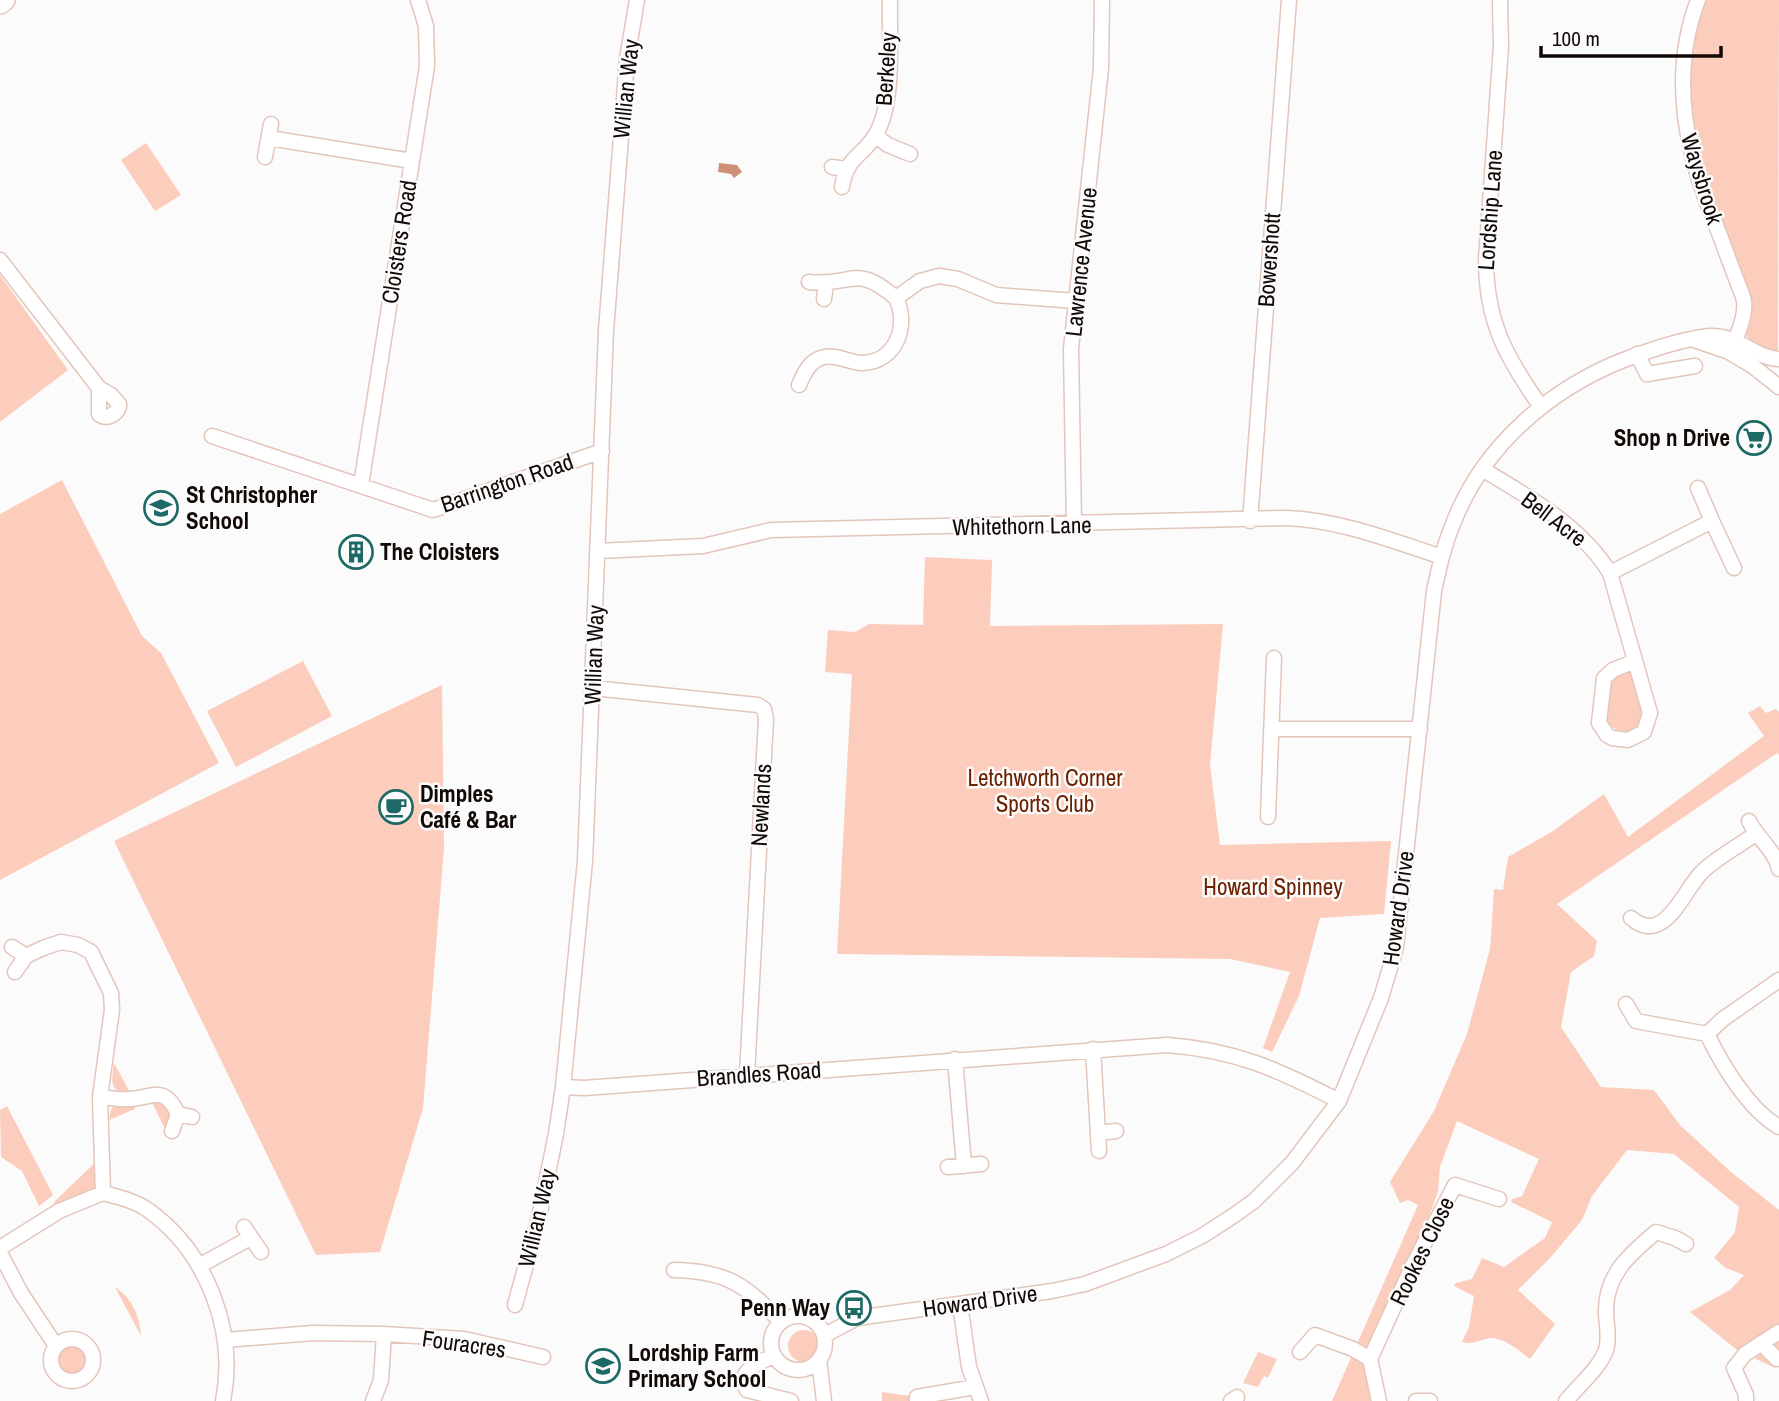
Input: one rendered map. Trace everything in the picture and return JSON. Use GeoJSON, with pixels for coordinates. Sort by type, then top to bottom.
{"type":"FeatureCollection","features":[{"type":"Feature","properties":{"kind":"street","name":"Cloisters Road"},"geometry":{"type":"LineString","coordinates":[[361,485],[427,66],[426,26],[418,0]]}},
{"type":"Feature","properties":{"kind":"street","name":"Willian Way"},"geometry":{"type":"LineString","coordinates":[[515,1305],[539,1217],[563,1087],[585,860],[606,331],[627,59],[637,0]]}},
{"type":"Feature","properties":{"kind":"street","name":"Berkeley"},"geometry":{"type":"LineString","coordinates":[[842,187],[839,168],[876,136],[881,124],[888,86],[890,0]]}},
{"type":"Feature","properties":{"kind":"street","name":"Lawrence Avenue"},"geometry":{"type":"LineString","coordinates":[[1074,525],[1070,375],[1100,80],[1102,0]]}},
{"type":"Feature","properties":{"kind":"street","name":"Bowershott"},"geometry":{"type":"LineString","coordinates":[[1250,521],[1289,0]]}},
{"type":"Feature","properties":{"kind":"street","name":"Lordship Lane"},"geometry":{"type":"LineString","coordinates":[[1500,0],[1501,46],[1486,286],[1490,313],[1506,354],[1541,407]]}},
{"type":"Feature","properties":{"kind":"street","name":"Waysbrook"},"geometry":{"type":"LineString","coordinates":[[1698,0],[1690,25],[1683,69],[1684,113],[1693,164],[1744,301],[1744,310],[1732,346]]}},
{"type":"Feature","properties":{"kind":"street"},"geometry":{"type":"LineString","coordinates":[[265,157],[270,131],[412,161]]}},
{"type":"Feature","properties":{"kind":"street","name":"Berkeley"},"geometry":{"type":"LineString","coordinates":[[876,136],[887,145],[910,154]]}},
{"type":"Feature","properties":{"kind":"street"},"geometry":{"type":"LineString","coordinates":[[0,260],[99,388]]}},
{"type":"Feature","properties":{"kind":"street"},"geometry":{"type":"LineString","coordinates":[[896,298],[920,281],[939,276],[958,279],[996,295],[1076,301]]}},
{"type":"Feature","properties":{"kind":"street"},"geometry":{"type":"LineString","coordinates":[[799,385],[807,368],[817,359],[832,356],[864,363],[888,352],[899,338],[902,323],[896,298],[881,285],[863,278],[848,277],[825,292],[809,282]]}},
{"type":"Feature","properties":{"kind":"street","name":"Howard Drive"},"geometry":{"type":"LineString","coordinates":[[825,1335],[857,1318],[1085,1284],[1146,1263],[1202,1236],[1254,1201],[1274,1182],[1311,1141],[1339,1101],[1381,998],[1396,948],[1430,621],[1442,556],[1453,522],[1482,469],[1521,423],[1541,407],[1582,378],[1637,354],[1709,336],[1732,346],[1779,359]]}},
{"type":"Feature","properties":{"kind":"street","name":"Howard Drive"},"geometry":{"type":"LineString","coordinates":[[1732,346],[1779,387]]}},
{"type":"Feature","properties":{"kind":"street"},"geometry":{"type":"LineString","coordinates":[[1637,354],[1647,374],[1695,366]]}},
{"type":"Feature","properties":{"kind":"street","name":"Barrington Road"},"geometry":{"type":"LineString","coordinates":[[212,436],[433,510],[602,451]]}},
{"type":"Feature","properties":{"kind":"street","name":"Bell Acre"},"geometry":{"type":"LineString","coordinates":[[1482,469],[1581,535],[1599,554],[1611,573],[1650,713],[1640,736],[1628,740],[1612,738],[1599,723],[1603,683],[1608,673],[1635,661]]}},
{"type":"Feature","properties":{"kind":"street"},"geometry":{"type":"LineString","coordinates":[[1698,488],[1734,568]]}},
{"type":"Feature","properties":{"kind":"street","name":"Whitethorn Lane"},"geometry":{"type":"LineString","coordinates":[[598,551],[703,547],[771,530],[1311,519],[1339,524],[1442,556]]}},
{"type":"Feature","properties":{"kind":"street"},"geometry":{"type":"LineString","coordinates":[[1611,573],[1712,521]]}},
{"type":"Feature","properties":{"kind":"street"},"geometry":{"type":"LineString","coordinates":[[1268,817],[1274,658]]}},
{"type":"Feature","properties":{"kind":"street","name":"Newlands"},"geometry":{"type":"LineString","coordinates":[[593,688],[758,705],[764,709],[766,719],[747,1075]]}},
{"type":"Feature","properties":{"kind":"street"},"geometry":{"type":"LineString","coordinates":[[1271,729],[1420,729]]}},
{"type":"Feature","properties":{"kind":"street"},"geometry":{"type":"LineString","coordinates":[[1631,918],[1642,925],[1648,925],[1669,917],[1702,872],[1752,827],[1774,856],[1779,869]]}},
{"type":"Feature","properties":{"kind":"street"},"geometry":{"type":"LineString","coordinates":[[15,972],[26,956],[61,942],[78,945],[91,952],[111,993],[112,1010],[100,1097],[103,1193]]}},
{"type":"Feature","properties":{"kind":"street"},"geometry":{"type":"LineString","coordinates":[[12,947],[26,956]]}},
{"type":"Feature","properties":{"kind":"street"},"geometry":{"type":"LineString","coordinates":[[1707,1034],[1723,1019],[1779,980]]}},
{"type":"Feature","properties":{"kind":"street"},"geometry":{"type":"LineString","coordinates":[[1626,1004],[1636,1021],[1707,1034]]}},
{"type":"Feature","properties":{"kind":"street"},"geometry":{"type":"LineString","coordinates":[[1707,1034],[1715,1051],[1756,1110],[1779,1127]]}},
{"type":"Feature","properties":{"kind":"street","name":"Brandles Road"},"geometry":{"type":"LineString","coordinates":[[563,1087],[1167,1045],[1213,1050],[1270,1066],[1339,1101]]}},
{"type":"Feature","properties":{"kind":"street"},"geometry":{"type":"LineString","coordinates":[[1093,1049],[1099,1151]]}},
{"type":"Feature","properties":{"kind":"street"},"geometry":{"type":"LineString","coordinates":[[955,1059],[964,1166]]}},
{"type":"Feature","properties":{"kind":"street"},"geometry":{"type":"LineString","coordinates":[[100,1097],[133,1099],[156,1094],[170,1100],[185,1115],[172,1131]]}},
{"type":"Feature","properties":{"kind":"street"},"geometry":{"type":"LineString","coordinates":[[1098,1133],[1116,1131]]}},
{"type":"Feature","properties":{"kind":"street"},"geometry":{"type":"LineString","coordinates":[[948,1167],[981,1164]]}},
{"type":"Feature","properties":{"kind":"street","name":"Rookes Close"},"geometry":{"type":"LineString","coordinates":[[1370,1359],[1413,1265],[1455,1185],[1499,1199]]}},
{"type":"Feature","properties":{"kind":"street"},"geometry":{"type":"LineString","coordinates":[[56,1346],[21,1293],[0,1251],[59,1211],[103,1193],[146,1209],[169,1228],[199,1266],[215,1301],[226,1340],[223,1401]]}},
{"type":"Feature","properties":{"kind":"street"},"geometry":{"type":"LineString","coordinates":[[199,1266],[247,1232],[261,1252]]}},
{"type":"Feature","properties":{"kind":"street"},"geometry":{"type":"LineString","coordinates":[[1566,1401],[1602,1358],[1607,1347],[1607,1287],[1619,1269],[1636,1249],[1656,1233],[1686,1244]]}},
{"type":"Feature","properties":{"kind":"street"},"geometry":{"type":"LineString","coordinates":[[674,1270],[717,1273],[760,1300],[781,1322]]}},
{"type":"Feature","properties":{"kind":"street"},"geometry":{"type":"LineString","coordinates":[[960,1304],[964,1345],[981,1401]]}},
{"type":"Feature","properties":{"kind":"street"},"geometry":{"type":"LineString","coordinates":[[798,1317],[807,1318],[816,1323],[825,1335],[825,1346],[819,1360],[812,1367],[790,1369],[774,1356],[772,1337],[781,1322],[798,1317]]}},
{"type":"Feature","properties":{"kind":"street"},"geometry":{"type":"LineString","coordinates":[[1746,1401],[1734,1368],[1745,1354],[1779,1332]]}},
{"type":"Feature","properties":{"kind":"street","name":"Fouracres"},"geometry":{"type":"LineString","coordinates":[[226,1340],[313,1333],[384,1334],[464,1339],[543,1357]]}},
{"type":"Feature","properties":{"kind":"street"},"geometry":{"type":"LineString","coordinates":[[373,1401],[381,1380],[384,1334]]}},
{"type":"Feature","properties":{"kind":"street"},"geometry":{"type":"LineString","coordinates":[[1300,1352],[1315,1335],[1353,1349],[1370,1359],[1379,1401]]}},
{"type":"Feature","properties":{"kind":"street"},"geometry":{"type":"LineString","coordinates":[[1761,1343],[1777,1359]]}},
{"type":"Feature","properties":{"kind":"street"},"geometry":{"type":"LineString","coordinates":[[774,1356],[750,1367],[744,1373],[742,1382],[747,1390],[791,1401]]}},
{"type":"Feature","properties":{"kind":"street"},"geometry":{"type":"LineString","coordinates":[[819,1360],[824,1401]]}},
{"type":"Feature","properties":{"kind":"street"},"geometry":{"type":"LineString","coordinates":[[917,1401],[917,1397],[975,1387]]}},
{"type":"Feature","properties":{"kind":"street"},"geometry":{"type":"LineString","coordinates":[[1416,1401],[1430,1401]]}},
{"type":"Feature","properties":{"kind":"green space"},"geometry":{"type":"Polygon","coordinates":[[[1703,0],[1779,0],[1778,352],[1758,346],[1744,332],[1752,309],[1700,172],[1691,131],[1689,64],[1693,34],[1703,0]]]}},
{"type":"Feature","properties":{"kind":"green space"},"geometry":{"type":"Polygon","coordinates":[[[146,143],[181,195],[155,211],[121,160],[146,143]]]}},
{"type":"Feature","properties":{"kind":"green space"},"geometry":{"type":"Polygon","coordinates":[[[0,275],[68,370],[0,422],[0,275]]]}},
{"type":"Feature","properties":{"kind":"green space"},"geometry":{"type":"Polygon","coordinates":[[[62,480],[142,636],[161,653],[219,763],[0,880],[0,514],[62,480]]]}},
{"type":"Feature","properties":{"kind":"green space","name":"Letchworth Corner Sports Club"},"geometry":{"type":"Polygon","coordinates":[[[925,557],[992,560],[990,626],[1223,624],[1210,765],[1220,845],[1391,841],[1384,914],[1320,918],[1299,996],[1272,1052],[1263,1048],[1290,972],[1230,959],[837,954],[852,674],[825,672],[828,630],[855,632],[869,624],[923,625],[925,557]]]}},
{"type":"Feature","properties":{"kind":"green space"},"geometry":{"type":"Polygon","coordinates":[[[303,661],[332,716],[236,767],[207,711],[303,661]]]}},
{"type":"Feature","properties":{"kind":"green space"},"geometry":{"type":"Polygon","coordinates":[[[1630,670],[1645,715],[1640,724],[1629,732],[1617,730],[1608,724],[1606,704],[1608,683],[1617,674],[1630,670]]]}},
{"type":"Feature","properties":{"kind":"green space"},"geometry":{"type":"Polygon","coordinates":[[[442,685],[444,848],[423,1108],[380,1252],[316,1255],[114,841],[442,685]]]}},
{"type":"Feature","properties":{"kind":"green space"},"geometry":{"type":"Polygon","coordinates":[[[1760,706],[1766,713],[1776,709],[1779,712],[1779,755],[1777,753],[1557,904],[1597,941],[1594,956],[1571,972],[1561,1027],[1601,1087],[1654,1090],[1680,1125],[1731,1172],[1779,1210],[1779,1363],[1775,1368],[1737,1350],[1690,1312],[1730,1290],[1744,1275],[1726,1268],[1714,1258],[1735,1232],[1739,1207],[1674,1154],[1627,1150],[1592,1196],[1582,1220],[1518,1290],[1555,1324],[1530,1359],[1511,1345],[1495,1338],[1472,1343],[1462,1342],[1469,1327],[1474,1296],[1454,1286],[1456,1283],[1472,1279],[1482,1258],[1504,1267],[1545,1238],[1552,1222],[1511,1202],[1512,1199],[1522,1196],[1539,1159],[1457,1121],[1440,1167],[1438,1192],[1413,1259],[1365,1363],[1373,1401],[1332,1401],[1418,1205],[1408,1200],[1400,1203],[1390,1182],[1434,1111],[1467,1034],[1490,949],[1494,889],[1503,890],[1508,857],[1553,831],[1604,794],[1628,837],[1764,736],[1748,713],[1760,706]]]}},
{"type":"Feature","properties":{"kind":"green space"},"geometry":{"type":"Polygon","coordinates":[[[114,1063],[132,1096],[113,1086],[114,1063]]]}},
{"type":"Feature","properties":{"kind":"green space"},"geometry":{"type":"Polygon","coordinates":[[[158,1099],[172,1113],[168,1129],[164,1127],[151,1100],[158,1099]]]}},
{"type":"Feature","properties":{"kind":"green space"},"geometry":{"type":"Polygon","coordinates":[[[117,1104],[135,1105],[135,1109],[109,1120],[111,1109],[117,1104]]]}},
{"type":"Feature","properties":{"kind":"green space"},"geometry":{"type":"Polygon","coordinates":[[[7,1106],[53,1195],[39,1206],[22,1171],[1,1157],[0,1110],[7,1106]]]}},
{"type":"Feature","properties":{"kind":"green space"},"geometry":{"type":"Polygon","coordinates":[[[102,1156],[103,1193],[59,1211],[54,1202],[102,1156]]]}},
{"type":"Feature","properties":{"kind":"green space"},"geometry":{"type":"Polygon","coordinates":[[[115,1287],[126,1296],[134,1308],[141,1336],[115,1287]]]}},
{"type":"Feature","properties":{"kind":"green space"},"geometry":{"type":"Polygon","coordinates":[[[804,1330],[815,1335],[820,1346],[815,1357],[804,1362],[793,1357],[788,1346],[793,1335],[804,1330]]]}},
{"type":"Feature","properties":{"kind":"green space"},"geometry":{"type":"Polygon","coordinates":[[[73,1342],[86,1347],[91,1360],[86,1373],[73,1378],[60,1373],[55,1360],[60,1347],[73,1342]]]}},
{"type":"Feature","properties":{"kind":"green space"},"geometry":{"type":"Polygon","coordinates":[[[1258,1352],[1277,1359],[1268,1378],[1264,1376],[1258,1387],[1243,1383],[1258,1352]]]}},
{"type":"Feature","properties":{"kind":"green space"},"geometry":{"type":"Polygon","coordinates":[[[882,1392],[917,1397],[917,1401],[882,1401],[882,1392]]]}},
{"type":"Feature","properties":{"kind":"shaded area"},"geometry":{"type":"Polygon","coordinates":[[[719,163],[737,165],[742,172],[734,178],[731,174],[718,172],[719,163]]]}},
{"type":"Feature","properties":{"kind":"place","name":"Shop n Drive"},"geometry":{"type":"Point","coordinates":[1754,438]}},
{"type":"Feature","properties":{"kind":"place","name":"St Christopher School"},"geometry":{"type":"Point","coordinates":[161,508]}},
{"type":"Feature","properties":{"kind":"place","name":"The Cloisters"},"geometry":{"type":"Point","coordinates":[356,552]}},
{"type":"Feature","properties":{"kind":"place","name":"Dimples Café & Bar"},"geometry":{"type":"Point","coordinates":[396,807]}},
{"type":"Feature","properties":{"kind":"place","name":"Penn Way"},"geometry":{"type":"Point","coordinates":[854,1308]}},
{"type":"Feature","properties":{"kind":"place","name":"Lordship Farm Primary School"},"geometry":{"type":"Point","coordinates":[603,1366]}},
{"type":"Feature","properties":{"kind":"park label","name":"Howard Spinney"},"geometry":{"type":"Point","coordinates":[1273,887]}}]}
